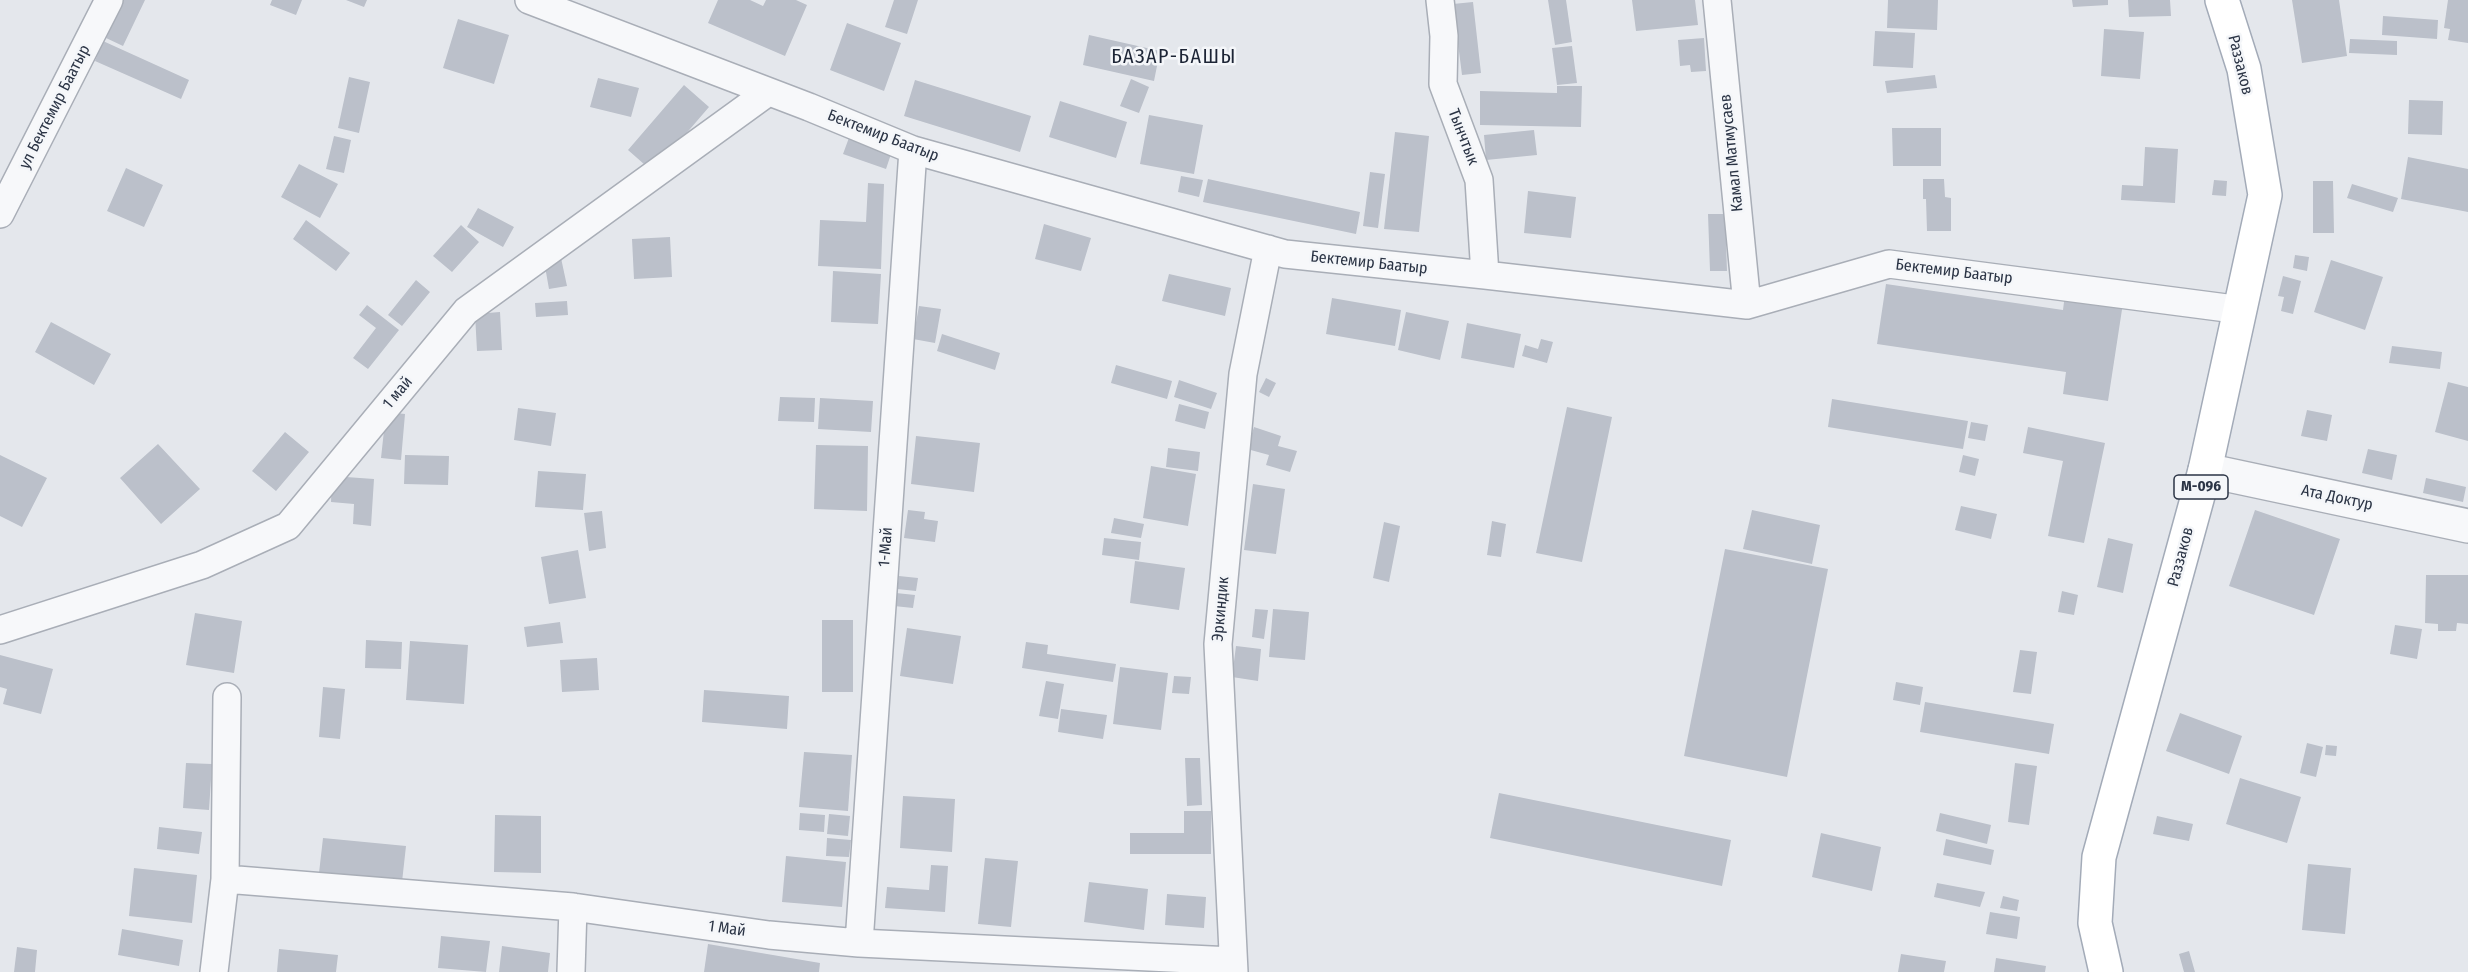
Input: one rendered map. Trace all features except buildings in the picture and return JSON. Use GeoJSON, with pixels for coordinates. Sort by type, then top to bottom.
{"type":"FeatureCollection","features":[{"type":"Feature","properties":{"kind":"main road","name":"Раззаков"},"geometry":{"type":"LineString","coordinates":[[2106,972],[2095,923],[2098,857],[2205,470],[2242,310],[2265,195],[2244,69],[2222,0]]}},
{"type":"Feature","properties":{"kind":"street","name":"ул Бектемир Баатыр"},"geometry":{"type":"LineString","coordinates":[[0,214],[109,0]]}},
{"type":"Feature","properties":{"kind":"street","name":"Бектемир Баатыр"},"geometry":{"type":"LineString","coordinates":[[529,0],[913,150],[1285,254],[1485,274],[1747,305],[1889,264],[2242,310]]}},
{"type":"Feature","properties":{"kind":"street","name":"Тынчтык"},"geometry":{"type":"LineString","coordinates":[[1440,0],[1444,36],[1443,84],[1479,180],[1485,274]]}},
{"type":"Feature","properties":{"kind":"street","name":"Камал Матмусаев"},"geometry":{"type":"LineString","coordinates":[[1717,0],[1747,305]]}},
{"type":"Feature","properties":{"kind":"street","name":"1 май"},"geometry":{"type":"LineString","coordinates":[[0,630],[202,565],[288,526],[466,311],[768,92]]}},
{"type":"Feature","properties":{"kind":"street","name":"1-Май"},"geometry":{"type":"LineString","coordinates":[[859,943],[913,150]]}},
{"type":"Feature","properties":{"kind":"street","name":"Эркиндик"},"geometry":{"type":"LineString","coordinates":[[1233,967],[1218,644],[1243,374],[1268,249]]}},
{"type":"Feature","properties":{"kind":"street","name":"Ата Доктур"},"geometry":{"type":"LineString","coordinates":[[2205,470],[2468,526]]}},
{"type":"Feature","properties":{"kind":"street"},"geometry":{"type":"LineString","coordinates":[[214,972],[225,879],[227,697]]}},
{"type":"Feature","properties":{"kind":"street","name":"1 Май"},"geometry":{"type":"LineString","coordinates":[[225,879],[573,908],[769,935],[859,943],[1233,967]]}},
{"type":"Feature","properties":{"kind":"street"},"geometry":{"type":"LineString","coordinates":[[571,972],[573,908]]}},
{"type":"Feature","properties":{"kind":"district","name":"БАЗАР-БАШЫ"},"geometry":{"type":"Point","coordinates":[1174,57]}}]}
